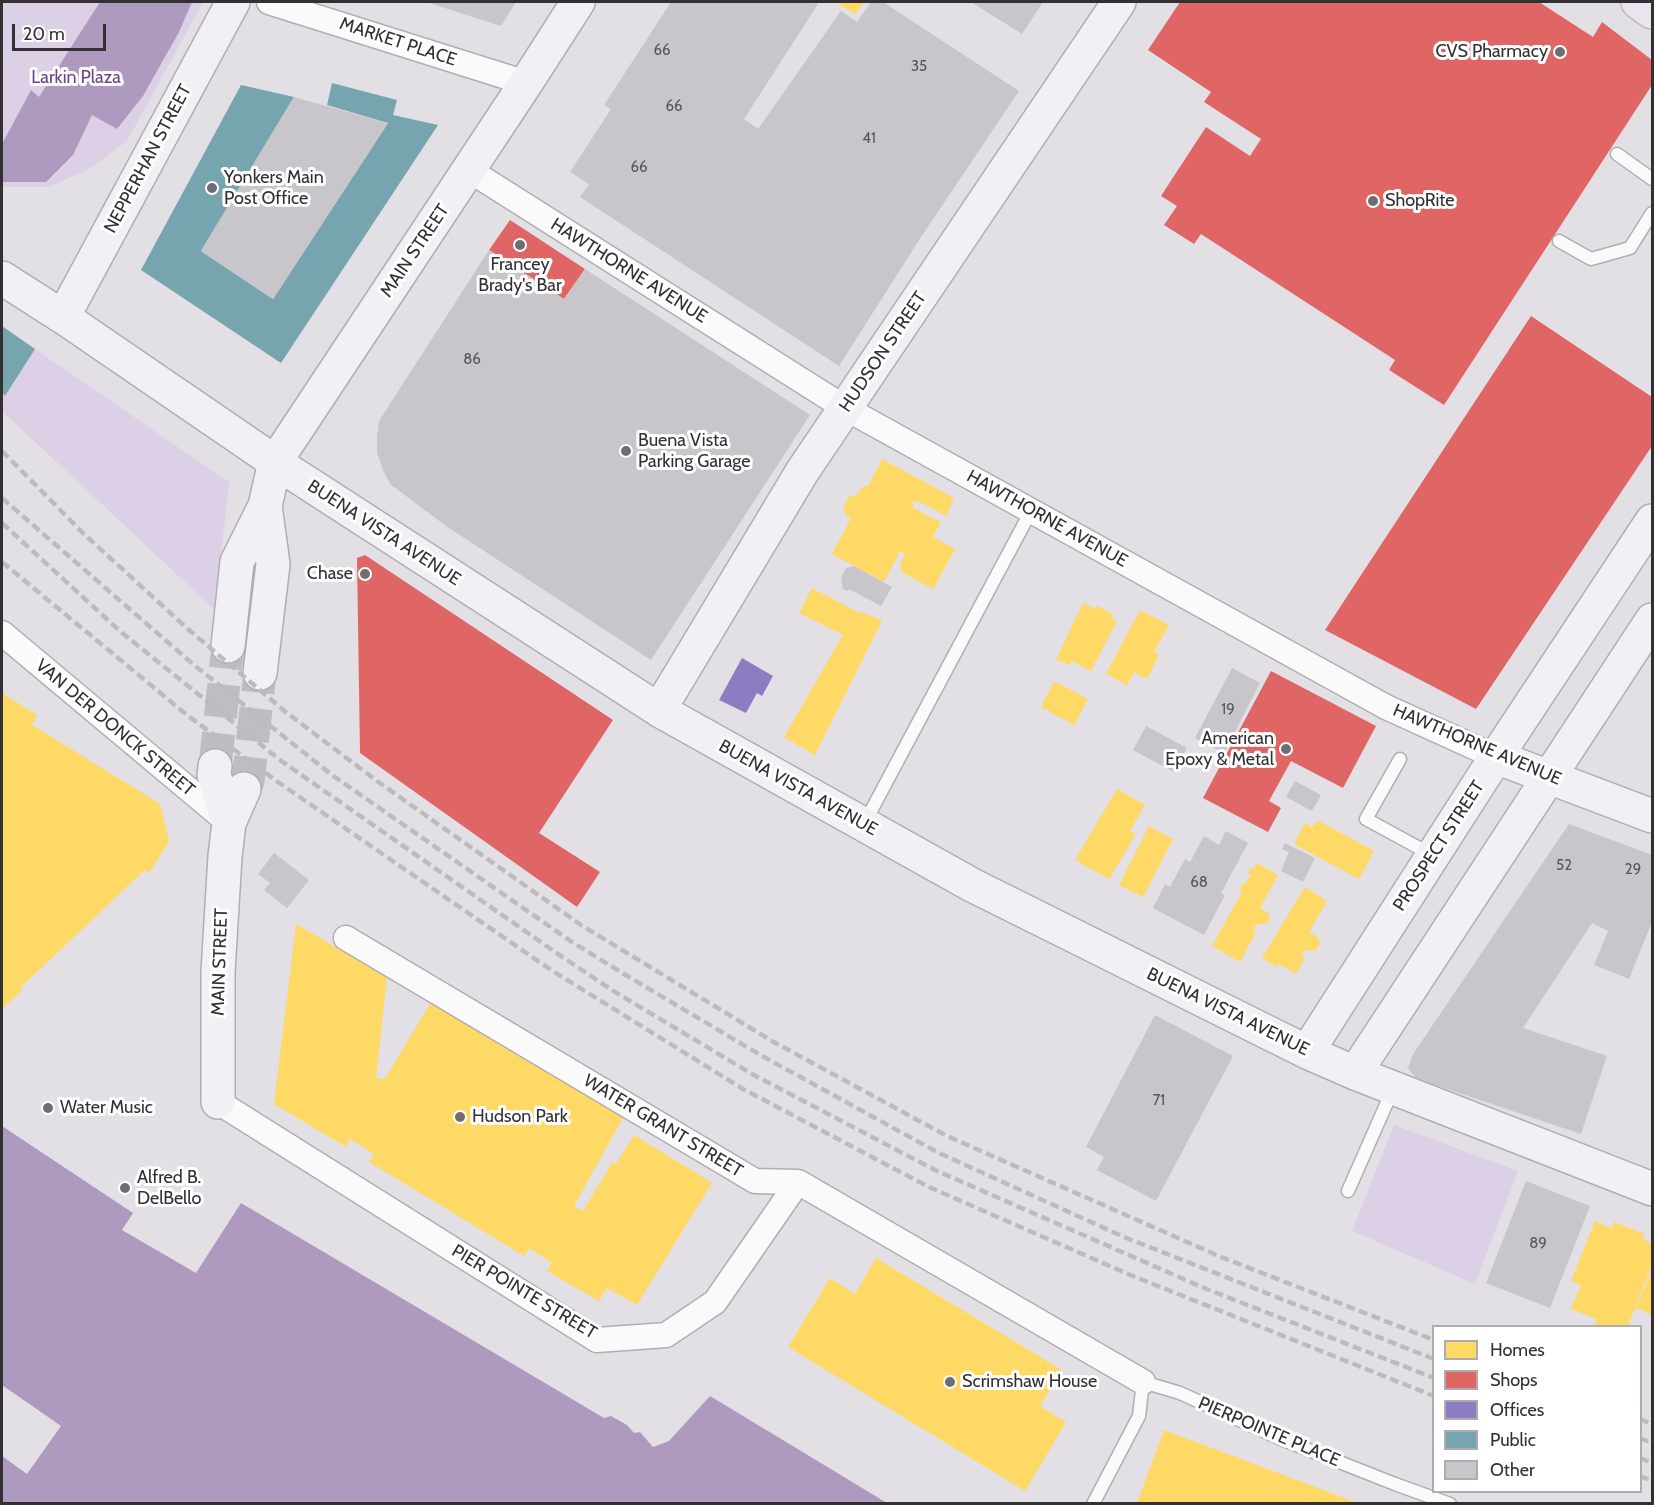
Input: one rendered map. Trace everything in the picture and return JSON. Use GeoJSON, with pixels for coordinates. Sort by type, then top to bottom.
{"type":"FeatureCollection","features":[{"type":"Feature","properties":{"kind":"main road"},"geometry":{"type":"LineString","coordinates":[[1638,2],[1653,12]]}},
{"type":"Feature","properties":{"kind":"street","name":"NEPPERHAN STREET"},"geometry":{"type":"LineString","coordinates":[[63,316],[233,2]]}},
{"type":"Feature","properties":{"kind":"street","name":"MARKET PLACE"},"geometry":{"type":"LineString","coordinates":[[269,2],[526,83]]}},
{"type":"Feature","properties":{"kind":"street","name":"MAIN STREET"},"geometry":{"type":"LineString","coordinates":[[228,646],[237,562],[265,506],[275,462],[578,2]]}},
{"type":"Feature","properties":{"kind":"street","name":"HUDSON STREET"},"geometry":{"type":"LineString","coordinates":[[659,710],[802,472],[1119,2]]}},
{"type":"Feature","properties":{"kind":"street","name":"HAWTHORNE AVENUE"},"geometry":{"type":"LineString","coordinates":[[469,170],[845,408],[1386,707],[1496,757],[1653,816]]}},
{"type":"Feature","properties":{"kind":"street","name":"BUENA VISTA AVENUE"},"geometry":{"type":"LineString","coordinates":[[2,278],[63,316],[275,462],[659,710],[972,885],[1307,1052],[1355,1073],[1653,1189]]}},
{"type":"Feature","properties":{"kind":"street","name":"MAIN STREET"},"geometry":{"type":"LineString","coordinates":[[260,673],[273,564],[265,506]]}},
{"type":"Feature","properties":{"kind":"street","name":"PROSPECT STREET"},"geometry":{"type":"LineString","coordinates":[[1307,1052],[1496,757],[1653,521]]}},
{"type":"Feature","properties":{"kind":"street"},"geometry":{"type":"LineString","coordinates":[[1355,1073],[1653,620]]}},
{"type":"Feature","properties":{"kind":"street","name":"VAN DER DONCK STREET"},"geometry":{"type":"LineString","coordinates":[[2,633],[228,823]]}},
{"type":"Feature","properties":{"kind":"street","name":"MAIN STREET"},"geometry":{"type":"LineString","coordinates":[[214,766],[214,775],[228,823],[218,972],[218,1102]]}},
{"type":"Feature","properties":{"kind":"street","name":"MAIN STREET"},"geometry":{"type":"LineString","coordinates":[[228,823],[244,789]]}},
{"type":"Feature","properties":{"kind":"street","name":"WATER GRANT STREET"},"geometry":{"type":"LineString","coordinates":[[346,938],[755,1181],[798,1182],[1143,1382]]}},
{"type":"Feature","properties":{"kind":"street","name":"PIER POINTE STREET"},"geometry":{"type":"LineString","coordinates":[[218,1102],[597,1340],[666,1335],[715,1302],[798,1182]]}},
{"type":"Feature","properties":{"kind":"lane"},"geometry":{"type":"LineString","coordinates":[[1617,154],[1653,179]]}},
{"type":"Feature","properties":{"kind":"lane"},"geometry":{"type":"LineString","coordinates":[[1558,241],[1591,259],[1630,249],[1653,213]]}},
{"type":"Feature","properties":{"kind":"lane"},"geometry":{"type":"LineString","coordinates":[[864,825],[1031,511]]}},
{"type":"Feature","properties":{"kind":"lane"},"geometry":{"type":"LineString","coordinates":[[1400,759],[1366,819],[1433,855]]}},
{"type":"Feature","properties":{"kind":"lane"},"geometry":{"type":"LineString","coordinates":[[1348,1191],[1394,1088]]}},
{"type":"Feature","properties":{"kind":"lane"},"geometry":{"type":"LineString","coordinates":[[1093,1503],[1139,1416],[1143,1382]]}},
{"type":"Feature","properties":{"kind":"lane","name":"PIERPOINTE PLACE"},"geometry":{"type":"LineString","coordinates":[[1143,1382],[1180,1393],[1281,1439],[1450,1503]]}},
{"type":"Feature","properties":{"kind":"green space","name":"Larkin Plaza"},"geometry":{"type":"Polygon","coordinates":[[[2,2],[203,2],[127,141],[89,169],[49,187],[2,187],[2,2]]]}},
{"type":"Feature","properties":{"kind":"green space"},"geometry":{"type":"Polygon","coordinates":[[[35,349],[229,482],[215,610],[2,411],[2,392],[5,396],[35,349]]]}},
{"type":"Feature","properties":{"kind":"green space"},"geometry":{"type":"Polygon","coordinates":[[[1394,1125],[1518,1171],[1475,1284],[1352,1231],[1394,1125]]]}},
{"type":"Feature","properties":{"kind":"shaded area","name":"Larkin Plaza"},"geometry":{"type":"Polygon","coordinates":[[[100,2],[192,2],[179,32],[143,96],[117,129],[92,115],[73,155],[46,182],[2,182],[2,144],[31,90],[39,97],[100,2]]]}},
{"type":"Feature","properties":{"kind":"shaded area"},"geometry":{"type":"Polygon","coordinates":[[[2,1126],[133,1213],[122,1230],[196,1273],[241,1203],[604,1418],[611,1416],[627,1425],[634,1433],[640,1432],[653,1447],[669,1441],[710,1396],[887,1503],[2,1503],[2,1126]]]}},
{"type":"Feature","properties":{"kind":"pier"},"geometry":{"type":"Polygon","coordinates":[[[2,1385],[61,1426],[27,1474],[2,1456],[2,1385]]]}},
{"type":"Feature","properties":{"kind":"building: Homes"},"geometry":{"type":"Polygon","coordinates":[[[835,2],[864,2],[855,14],[835,2]]]}},
{"type":"Feature","properties":{"kind":"building: Homes"},"geometry":{"type":"Polygon","coordinates":[[[882,459],[954,498],[946,516],[920,502],[913,501],[913,508],[941,522],[933,537],[955,549],[933,589],[902,572],[900,563],[905,554],[900,551],[884,582],[832,554],[851,518],[846,515],[843,507],[849,497],[858,494],[863,486],[868,486],[882,459]]]}},
{"type":"Feature","properties":{"kind":"building: Homes"},"geometry":{"type":"Polygon","coordinates":[[[812,588],[861,614],[862,612],[882,621],[815,755],[784,737],[843,635],[799,613],[812,588]]]}},
{"type":"Feature","properties":{"kind":"building: Homes"},"geometry":{"type":"Polygon","coordinates":[[[1083,603],[1095,609],[1097,606],[1113,614],[1111,618],[1117,621],[1091,671],[1072,661],[1069,665],[1056,659],[1083,603]]]}},
{"type":"Feature","properties":{"kind":"building: Homes"},"geometry":{"type":"Polygon","coordinates":[[[1140,610],[1169,625],[1154,652],[1159,655],[1147,679],[1134,672],[1127,685],[1106,674],[1140,610]]]}},
{"type":"Feature","properties":{"kind":"building: Homes"},"geometry":{"type":"Polygon","coordinates":[[[1054,681],[1088,699],[1074,725],[1041,707],[1054,681]]]}},
{"type":"Feature","properties":{"kind":"building: Homes"},"geometry":{"type":"Polygon","coordinates":[[[2,693],[37,715],[32,725],[160,804],[169,841],[149,873],[145,870],[22,986],[23,989],[2,1009],[2,693]]]}},
{"type":"Feature","properties":{"kind":"building: Homes"},"geometry":{"type":"Polygon","coordinates":[[[1117,789],[1145,805],[1130,831],[1136,834],[1109,879],[1075,860],[1117,789]]]}},
{"type":"Feature","properties":{"kind":"building: Homes"},"geometry":{"type":"Polygon","coordinates":[[[1317,820],[1374,851],[1359,879],[1294,844],[1305,823],[1312,827],[1317,820]]]}},
{"type":"Feature","properties":{"kind":"building: Homes"},"geometry":{"type":"Polygon","coordinates":[[[1149,826],[1173,839],[1143,897],[1119,885],[1149,826]]]}},
{"type":"Feature","properties":{"kind":"building: Homes"},"geometry":{"type":"Polygon","coordinates":[[[1257,863],[1278,875],[1260,908],[1268,913],[1270,918],[1267,923],[1260,925],[1257,923],[1253,930],[1256,932],[1240,962],[1212,946],[1242,892],[1239,890],[1251,875],[1248,873],[1257,863]]]}},
{"type":"Feature","properties":{"kind":"building: Homes"},"geometry":{"type":"Polygon","coordinates":[[[1305,887],[1327,901],[1309,932],[1318,937],[1320,944],[1316,950],[1305,949],[1301,956],[1305,958],[1296,974],[1279,964],[1277,967],[1262,958],[1305,887]]]}},
{"type":"Feature","properties":{"kind":"building: Homes","name":"Hudson Park"},"geometry":{"type":"Polygon","coordinates":[[[296,924],[387,977],[376,1078],[385,1079],[434,997],[625,1114],[574,1206],[583,1211],[612,1163],[616,1164],[634,1135],[712,1183],[637,1305],[607,1288],[599,1301],[547,1271],[552,1263],[529,1248],[524,1256],[369,1162],[374,1154],[350,1139],[346,1147],[274,1104],[296,924]]]}},
{"type":"Feature","properties":{"kind":"building: Homes"},"geometry":{"type":"Polygon","coordinates":[[[1595,1221],[1612,1228],[1614,1222],[1645,1234],[1642,1239],[1652,1243],[1652,1265],[1628,1325],[1594,1325],[1597,1319],[1571,1309],[1581,1285],[1571,1281],[1595,1221]]]}},
{"type":"Feature","properties":{"kind":"building: Homes","name":"Scrimshaw House"},"geometry":{"type":"Polygon","coordinates":[[[876,1258],[1062,1370],[1040,1406],[1066,1422],[1025,1491],[788,1347],[830,1278],[855,1294],[876,1258]]]}},
{"type":"Feature","properties":{"kind":"building: Homes"},"geometry":{"type":"Polygon","coordinates":[[[1652,1270],[1652,1315],[1636,1308],[1652,1270]]]}},
{"type":"Feature","properties":{"kind":"building: Homes"},"geometry":{"type":"Polygon","coordinates":[[[1164,1430],[1358,1503],[1137,1503],[1164,1430]]]}},
{"type":"Feature","properties":{"kind":"building: Shops","name":"ShopRite"},"geometry":{"type":"Polygon","coordinates":[[[1180,2],[1539,2],[1593,37],[1602,22],[1652,60],[1652,85],[1444,405],[1389,370],[1395,360],[1201,234],[1194,244],[1164,225],[1177,206],[1161,196],[1206,127],[1250,156],[1261,139],[1204,102],[1211,92],[1148,50],[1180,2]]]}},
{"type":"Feature","properties":{"kind":"building: Shops"},"geometry":{"type":"Polygon","coordinates":[[[510,220],[585,269],[564,299],[489,250],[510,220]]]}},
{"type":"Feature","properties":{"kind":"building: Shops"},"geometry":{"type":"Polygon","coordinates":[[[1531,316],[1652,397],[1652,446],[1476,709],[1325,630],[1531,316]]]}},
{"type":"Feature","properties":{"kind":"building: Shops"},"geometry":{"type":"Polygon","coordinates":[[[365,555],[613,720],[539,833],[600,872],[577,907],[360,753],[357,558],[365,555]]]}},
{"type":"Feature","properties":{"kind":"building: Shops"},"geometry":{"type":"Polygon","coordinates":[[[1271,671],[1376,726],[1343,788],[1291,761],[1269,801],[1281,808],[1268,832],[1203,798],[1271,671]]]}},
{"type":"Feature","properties":{"kind":"building: Offices"},"geometry":{"type":"Polygon","coordinates":[[[742,658],[773,676],[762,696],[757,693],[746,713],[719,700],[742,658]]]}},
{"type":"Feature","properties":{"kind":"building: Public","name":"Yonkers Main Post Office"},"geometry":{"type":"Polygon","coordinates":[[[332,83],[397,100],[393,115],[438,125],[281,363],[141,270],[241,85],[294,97],[201,251],[273,299],[388,123],[327,105],[332,83]]]}},
{"type":"Feature","properties":{"kind":"building: Public"},"geometry":{"type":"Polygon","coordinates":[[[2,326],[35,349],[5,396],[2,392],[2,326]]]}},
{"type":"Feature","properties":{"kind":"building: Other"},"geometry":{"type":"Polygon","coordinates":[[[426,2],[516,2],[501,26],[426,2]]]}},
{"type":"Feature","properties":{"kind":"building: Other"},"geometry":{"type":"Polygon","coordinates":[[[671,2],[814,2],[818,4],[744,119],[758,129],[841,11],[857,22],[871,2],[883,2],[1019,91],[921,237],[839,366],[580,197],[589,184],[570,172],[611,109],[604,105],[671,2]]]}},
{"type":"Feature","properties":{"kind":"building: Other"},"geometry":{"type":"Polygon","coordinates":[[[971,2],[1043,2],[1022,34],[971,2]]]}},
{"type":"Feature","properties":{"kind":"building: Other"},"geometry":{"type":"Polygon","coordinates":[[[294,97],[388,123],[273,299],[201,251],[294,97]]]}},
{"type":"Feature","properties":{"kind":"building: Other","name":"Buena Vista Parking Garage"},"geometry":{"type":"Polygon","coordinates":[[[489,250],[564,299],[585,269],[810,415],[651,660],[446,526],[390,484],[383,470],[377,453],[379,421],[489,250]]]}},
{"type":"Feature","properties":{"kind":"building: Other"},"geometry":{"type":"Polygon","coordinates":[[[854,566],[892,587],[881,606],[849,589],[848,591],[843,589],[841,578],[846,568],[854,566]]]}},
{"type":"Feature","properties":{"kind":"building: Other"},"geometry":{"type":"Polygon","coordinates":[[[1232,668],[1260,683],[1224,753],[1195,738],[1232,668]]]}},
{"type":"Feature","properties":{"kind":"building: Other"},"geometry":{"type":"Polygon","coordinates":[[[1146,726],[1187,748],[1174,772],[1133,750],[1146,726]]]}},
{"type":"Feature","properties":{"kind":"building: Other"},"geometry":{"type":"Polygon","coordinates":[[[1295,781],[1321,795],[1312,811],[1286,797],[1295,781]]]}},
{"type":"Feature","properties":{"kind":"building: Other"},"geometry":{"type":"Polygon","coordinates":[[[1569,824],[1652,855],[1652,922],[1629,979],[1594,965],[1608,931],[1592,923],[1523,1028],[1607,1056],[1581,1134],[1417,1079],[1408,1068],[1413,1054],[1569,824]]]}},
{"type":"Feature","properties":{"kind":"building: Other"},"geometry":{"type":"Polygon","coordinates":[[[1226,831],[1248,843],[1221,893],[1225,895],[1204,935],[1153,908],[1165,884],[1170,887],[1185,859],[1190,862],[1204,836],[1219,845],[1226,831]]]}},
{"type":"Feature","properties":{"kind":"building: Other"},"geometry":{"type":"Polygon","coordinates":[[[1285,843],[1315,858],[1303,882],[1281,871],[1289,852],[1282,849],[1285,843]]]}},
{"type":"Feature","properties":{"kind":"building: Other"},"geometry":{"type":"Polygon","coordinates":[[[274,853],[309,880],[287,908],[264,890],[270,883],[258,874],[274,853]]]}},
{"type":"Feature","properties":{"kind":"building: Other"},"geometry":{"type":"Polygon","coordinates":[[[1155,1015],[1233,1056],[1156,1201],[1097,1170],[1104,1157],[1086,1147],[1155,1015]]]}},
{"type":"Feature","properties":{"kind":"building: Other"},"geometry":{"type":"Polygon","coordinates":[[[1526,1181],[1590,1206],[1550,1308],[1486,1283],[1526,1181]]]}},
{"type":"Feature","properties":{"kind":"tunnel"},"geometry":{"type":"LineString","coordinates":[[215,766],[228,646]]}},
{"type":"Feature","properties":{"kind":"tunnel"},"geometry":{"type":"LineString","coordinates":[[244,789],[248,781],[260,673]]}},
{"type":"Feature","properties":{"kind":"railway"},"geometry":{"type":"LineString","coordinates":[[2,451],[84,534],[189,630],[287,713],[377,781],[581,925],[772,1041],[947,1136],[1221,1257],[1432,1339]]}},
{"type":"Feature","properties":{"kind":"railway"},"geometry":{"type":"LineString","coordinates":[[2,498],[194,665],[332,775],[572,942],[624,974],[762,1056],[939,1153],[1124,1237],[1432,1358]]}},
{"type":"Feature","properties":{"kind":"railway"},"geometry":{"type":"LineString","coordinates":[[2,523],[121,632],[280,760],[615,992],[752,1074],[935,1170],[1204,1288],[1432,1377]]}},
{"type":"Feature","properties":{"kind":"railway"},"geometry":{"type":"LineString","coordinates":[[2,562],[187,715],[278,782],[551,970],[743,1089],[929,1187],[1128,1274],[1432,1395]]}},
{"type":"Feature","properties":{"kind":"railway"},"geometry":{"type":"LineString","coordinates":[[1642,1420],[1652,1424]]}},
{"type":"Feature","properties":{"kind":"railway"},"geometry":{"type":"LineString","coordinates":[[1642,1439],[1652,1443]]}},
{"type":"Feature","properties":{"kind":"railway"},"geometry":{"type":"LineString","coordinates":[[1642,1459],[1652,1463]]}},
{"type":"Feature","properties":{"kind":"railway"},"geometry":{"type":"LineString","coordinates":[[1642,1477],[1652,1481]]}},
{"type":"Feature","properties":{"kind":"place","name":"CVS Pharmacy"},"geometry":{"type":"Point","coordinates":[1560,52]}},
{"type":"Feature","properties":{"kind":"place","name":"Yonkers Main Post Office"},"geometry":{"type":"Point","coordinates":[212,188]}},
{"type":"Feature","properties":{"kind":"place","name":"ShopRite"},"geometry":{"type":"Point","coordinates":[1373,201]}},
{"type":"Feature","properties":{"kind":"place","name":"Francey Brady's Bar"},"geometry":{"type":"Point","coordinates":[520,245]}},
{"type":"Feature","properties":{"kind":"place","name":"Buena Vista Parking Garage"},"geometry":{"type":"Point","coordinates":[626,451]}},
{"type":"Feature","properties":{"kind":"place","name":"Chase"},"geometry":{"type":"Point","coordinates":[365,574]}},
{"type":"Feature","properties":{"kind":"place","name":"American Epoxy & Metal"},"geometry":{"type":"Point","coordinates":[1286,749]}},
{"type":"Feature","properties":{"kind":"place","name":"Water Music"},"geometry":{"type":"Point","coordinates":[48,1108]}},
{"type":"Feature","properties":{"kind":"place","name":"Hudson Park"},"geometry":{"type":"Point","coordinates":[460,1117]}},
{"type":"Feature","properties":{"kind":"place","name":"Alfred B. DelBello"},"geometry":{"type":"Point","coordinates":[125,1188]}},
{"type":"Feature","properties":{"kind":"place","name":"Scrimshaw House"},"geometry":{"type":"Point","coordinates":[950,1382]}}]}
